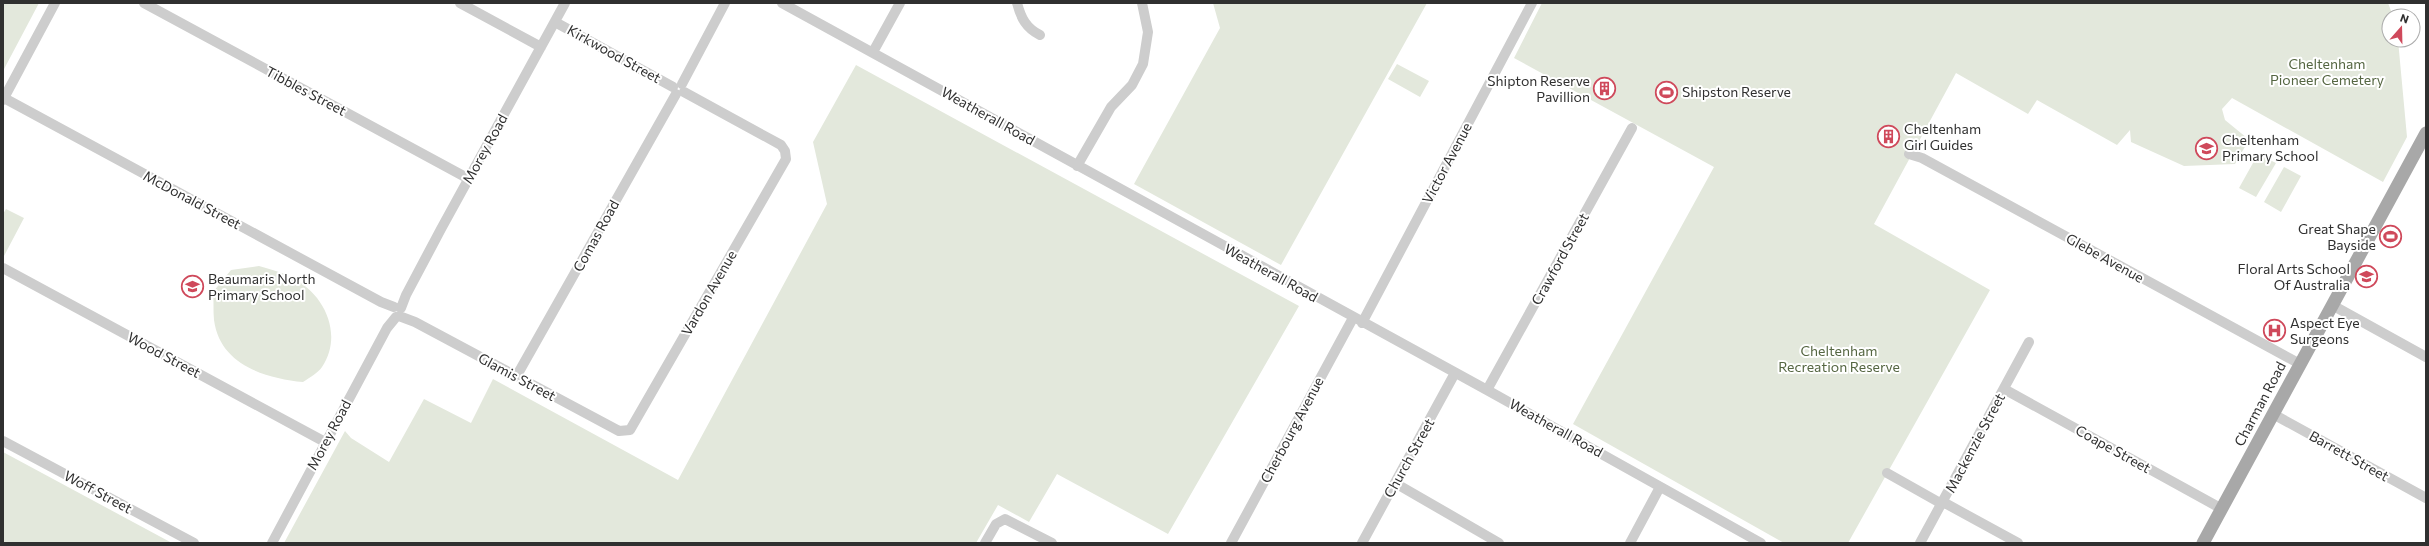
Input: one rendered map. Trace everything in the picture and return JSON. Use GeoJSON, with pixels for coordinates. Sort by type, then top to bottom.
{"type":"FeatureCollection","features":[{"type":"Feature","properties":{"kind":"main road","name":"Charman Road"},"geometry":{"type":"LineString","coordinates":[[2205,542],[2426,133]]}},
{"type":"Feature","properties":{"kind":"street"},"geometry":{"type":"LineString","coordinates":[[4,99],[55,3]]}},
{"type":"Feature","properties":{"kind":"street","name":"Tibbles Street"},"geometry":{"type":"LineString","coordinates":[[144,3],[469,179]]}},
{"type":"Feature","properties":{"kind":"street"},"geometry":{"type":"LineString","coordinates":[[460,3],[541,47]]}},
{"type":"Feature","properties":{"kind":"street","name":"Morey Road"},"geometry":{"type":"LineString","coordinates":[[272,543],[325,442],[565,3]]}},
{"type":"Feature","properties":{"kind":"street","name":"Comas Road"},"geometry":{"type":"LineString","coordinates":[[516,377],[679,89],[725,3]]}},
{"type":"Feature","properties":{"kind":"street","name":"Weatherall Road"},"geometry":{"type":"LineString","coordinates":[[782,3],[1487,390],[1761,543]]}},
{"type":"Feature","properties":{"kind":"street"},"geometry":{"type":"LineString","coordinates":[[873,52],[900,3]]}},
{"type":"Feature","properties":{"kind":"street"},"geometry":{"type":"LineString","coordinates":[[1017,3],[1020,16],[1026,26],[1040,35]]}},
{"type":"Feature","properties":{"kind":"street"},"geometry":{"type":"LineString","coordinates":[[1077,166],[1111,107],[1132,84],[1143,64],[1148,32],[1142,3]]}},
{"type":"Feature","properties":{"kind":"street","name":"Victor Avenue"},"geometry":{"type":"LineString","coordinates":[[1358,320],[1532,3]]}},
{"type":"Feature","properties":{"kind":"street","name":"Kirkwood Street"},"geometry":{"type":"LineString","coordinates":[[555,22],[781,145]]}},
{"type":"Feature","properties":{"kind":"street","name":"McDonald Street"},"geometry":{"type":"LineString","coordinates":[[4,99],[397,311]]}},
{"type":"Feature","properties":{"kind":"street","name":"Crawford Street"},"geometry":{"type":"LineString","coordinates":[[1487,390],[1632,128]]}},
{"type":"Feature","properties":{"kind":"street","name":"Vardon Avenue"},"geometry":{"type":"LineString","coordinates":[[619,431],[626,432],[633,426],[784,162],[785,150],[781,145]]}},
{"type":"Feature","properties":{"kind":"street","name":"Glebe Avenue"},"geometry":{"type":"LineString","coordinates":[[1909,154],[1922,158],[2300,364]]}},
{"type":"Feature","properties":{"kind":"street","name":"Wood Street"},"geometry":{"type":"LineString","coordinates":[[3,268],[325,442]]}},
{"type":"Feature","properties":{"kind":"street"},"geometry":{"type":"LineString","coordinates":[[2332,305],[2426,357]]}},
{"type":"Feature","properties":{"kind":"street","name":"Glamis Street"},"geometry":{"type":"LineString","coordinates":[[397,311],[516,377],[619,431]]}},
{"type":"Feature","properties":{"kind":"street","name":"Cherbourg Avenue"},"geometry":{"type":"LineString","coordinates":[[1231,543],[1358,320]]}},
{"type":"Feature","properties":{"kind":"street","name":"Mackenzie Street"},"geometry":{"type":"LineString","coordinates":[[1920,543],[2029,342]]}},
{"type":"Feature","properties":{"kind":"street","name":"Church Street"},"geometry":{"type":"LineString","coordinates":[[1362,543],[1455,373]]}},
{"type":"Feature","properties":{"kind":"street","name":"Coape Street"},"geometry":{"type":"LineString","coordinates":[[2004,389],[2222,509]]}},
{"type":"Feature","properties":{"kind":"street","name":"Barrett Street"},"geometry":{"type":"LineString","coordinates":[[2273,414],[2426,498]]}},
{"type":"Feature","properties":{"kind":"street","name":"Woff Street"},"geometry":{"type":"LineString","coordinates":[[3,441],[194,543]]}},
{"type":"Feature","properties":{"kind":"street"},"geometry":{"type":"LineString","coordinates":[[1887,473],[2018,543]]}},
{"type":"Feature","properties":{"kind":"street"},"geometry":{"type":"LineString","coordinates":[[1395,483],[1499,543]]}},
{"type":"Feature","properties":{"kind":"street"},"geometry":{"type":"LineString","coordinates":[[1630,543],[1660,487]]}},
{"type":"Feature","properties":{"kind":"street"},"geometry":{"type":"LineString","coordinates":[[985,543],[1000,520],[1011,520],[1052,543]]}},
{"type":"Feature","properties":{"kind":"green space"},"geometry":{"type":"Polygon","coordinates":[[[3,3],[39,3],[3,71],[3,3]]]}},
{"type":"Feature","properties":{"kind":"green space"},"geometry":{"type":"Polygon","coordinates":[[[1213,3],[1427,3],[1281,265],[1134,184],[1220,28],[1213,3]]]}},
{"type":"Feature","properties":{"kind":"green space"},"geometry":{"type":"Polygon","coordinates":[[[1542,3],[2388,3],[2390,8],[2381,8],[2381,48],[2399,48],[2407,137],[2383,182],[2232,98],[2222,109],[2225,120],[2247,138],[2246,145],[2235,164],[2184,166],[2131,142],[2130,130],[2117,145],[2037,100],[2028,114],[1956,73],[1874,224],[1990,290],[1848,543],[1784,543],[1573,424],[1714,167],[1514,58],[1542,3]]]}},
{"type":"Feature","properties":{"kind":"green space"},"geometry":{"type":"Polygon","coordinates":[[[1397,64],[1429,81],[1420,97],[1388,79],[1397,64]]]}},
{"type":"Feature","properties":{"kind":"green space"},"geometry":{"type":"Polygon","coordinates":[[[856,65],[1299,306],[1168,534],[1057,474],[1029,522],[998,505],[976,543],[284,543],[345,431],[351,438],[389,462],[424,399],[471,423],[493,379],[678,480],[827,204],[813,142],[856,65]]]}},
{"type":"Feature","properties":{"kind":"green space"},"geometry":{"type":"Polygon","coordinates":[[[2258,154],[2276,163],[2256,197],[2239,188],[2258,154]]]}},
{"type":"Feature","properties":{"kind":"green space"},"geometry":{"type":"Polygon","coordinates":[[[2284,167],[2301,176],[2281,212],[2264,202],[2284,167]]]}},
{"type":"Feature","properties":{"kind":"green space"},"geometry":{"type":"Polygon","coordinates":[[[6,209],[24,218],[4,256],[3,214],[6,209]]]}},
{"type":"Feature","properties":{"kind":"green space"},"geometry":{"type":"Polygon","coordinates":[[[259,266],[287,275],[303,284],[313,293],[327,316],[331,328],[331,341],[328,354],[322,367],[303,382],[274,377],[246,366],[225,348],[218,335],[214,320],[213,292],[231,270],[259,266]]]}},
{"type":"Feature","properties":{"kind":"green space"},"geometry":{"type":"Polygon","coordinates":[[[3,452],[172,543],[3,543],[3,452]]]}},
{"type":"Feature","properties":{"kind":"place","name":"Shipton Reserve Pavillion"},"geometry":{"type":"Point","coordinates":[1605,89]}},
{"type":"Feature","properties":{"kind":"place","name":"Shipston Reserve"},"geometry":{"type":"Point","coordinates":[1666,92]}},
{"type":"Feature","properties":{"kind":"place","name":"Cheltenham Girl Guides"},"geometry":{"type":"Point","coordinates":[1888,137]}},
{"type":"Feature","properties":{"kind":"place","name":"Cheltenham Primary School"},"geometry":{"type":"Point","coordinates":[2206,148]}},
{"type":"Feature","properties":{"kind":"place","name":"Great Shape Bayside"},"geometry":{"type":"Point","coordinates":[2391,237]}},
{"type":"Feature","properties":{"kind":"place","name":"Floral Arts School Of Australia"},"geometry":{"type":"Point","coordinates":[2366,277]}},
{"type":"Feature","properties":{"kind":"place","name":"Beaumaris North Primary School"},"geometry":{"type":"Point","coordinates":[193,287]}},
{"type":"Feature","properties":{"kind":"place","name":"Aspect Eye Surgeons"},"geometry":{"type":"Point","coordinates":[2274,331]}},
{"type":"Feature","properties":{"kind":"park label","name":"Cheltenham Pioneer Cemetery"},"geometry":{"type":"Point","coordinates":[2327,72]}},
{"type":"Feature","properties":{"kind":"park label","name":"Cheltenham Recreation Reserve"},"geometry":{"type":"Point","coordinates":[1839,360]}}]}
